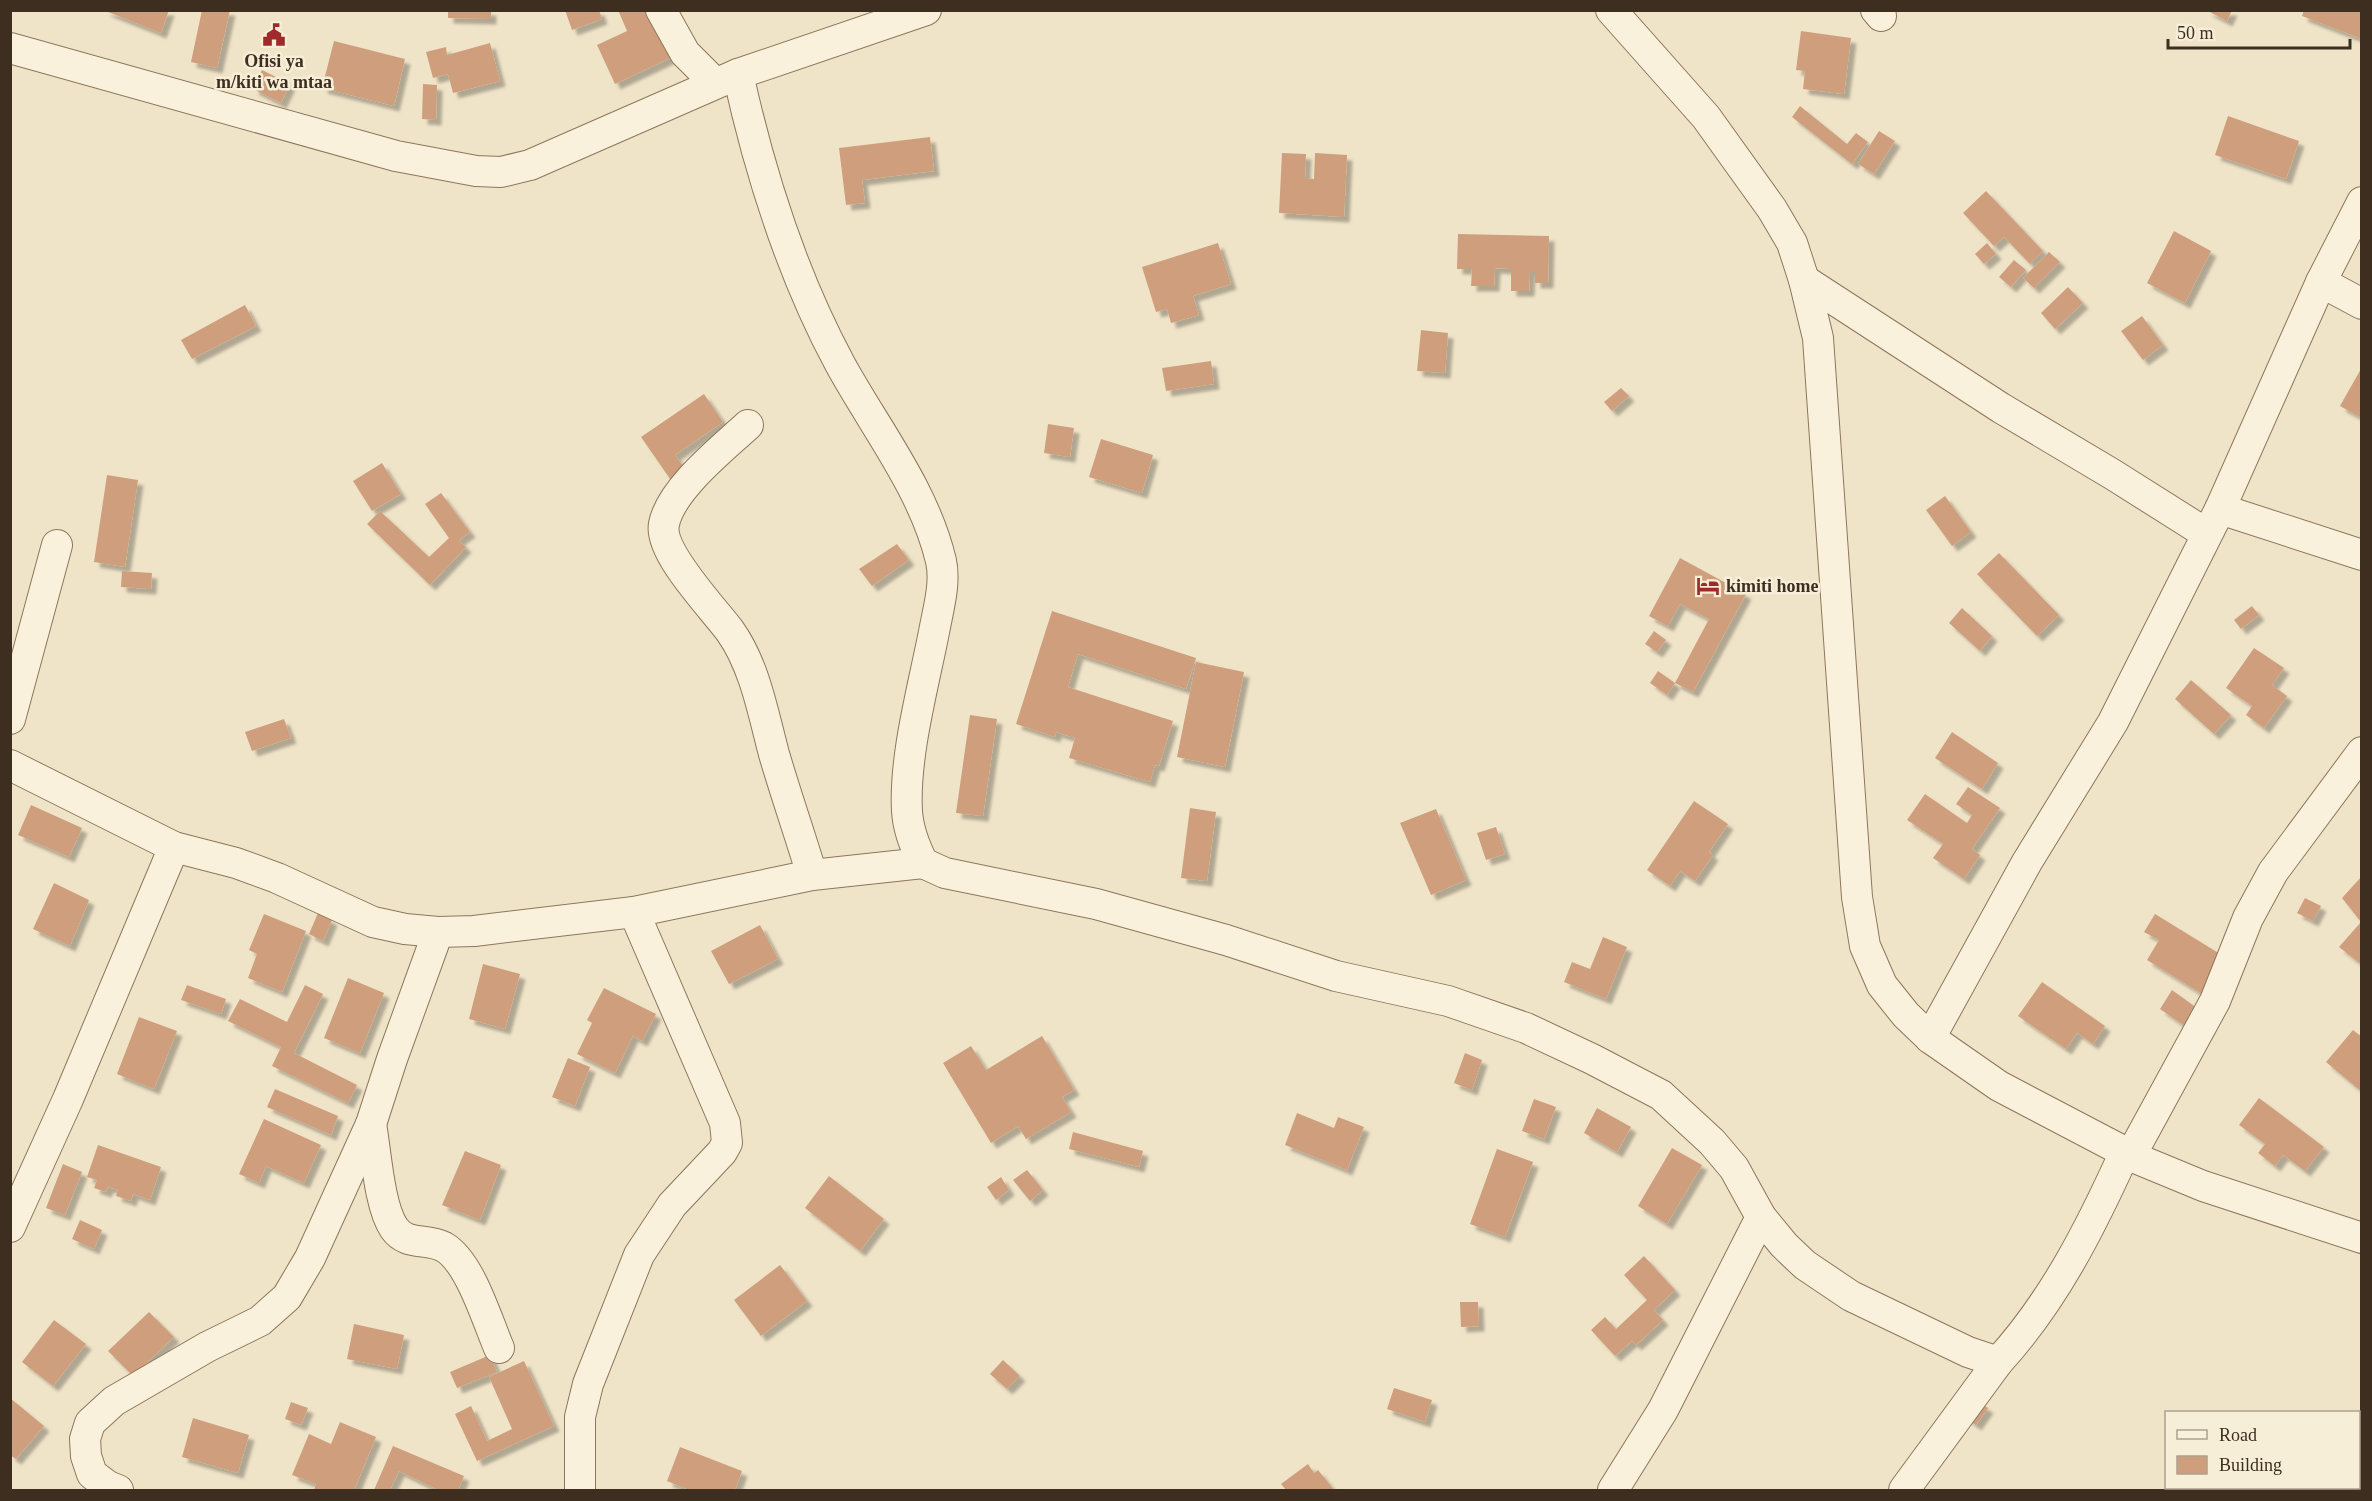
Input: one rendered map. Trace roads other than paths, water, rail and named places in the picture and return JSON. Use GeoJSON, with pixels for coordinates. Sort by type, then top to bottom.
{"type":"FeatureCollection","features":[{"type":"Feature","properties":{"kind":"street"},"geometry":{"type":"LineString","coordinates":[[661,10],[685,53],[727,79],[750,128],[793,262],[839,363],[930,521],[942,564],[941,595],[910,756],[907,812],[914,843],[923,863]]}},
{"type":"Feature","properties":{"kind":"street"},"geometry":{"type":"LineString","coordinates":[[10,48],[396,156],[476,171],[501,172],[530,165],[727,79],[926,10]]}},
{"type":"Feature","properties":{"kind":"street"},"geometry":{"type":"LineString","coordinates":[[1611,10],[1706,117],[1766,200],[1792,243],[1804,280],[1818,338],[1857,897],[1865,946],[1882,985],[1906,1015],[1930,1038],[1999,1086],[2128,1154],[2203,1186],[2361,1238]]}},
{"type":"Feature","properties":{"kind":"street"},"geometry":{"type":"LineString","coordinates":[[1930,1038],[2027,862],[2113,722],[2214,521],[2322,282],[2361,202]]}},
{"type":"Feature","properties":{"kind":"street"},"geometry":{"type":"LineString","coordinates":[[1804,280],[2001,408],[2112,474],[2214,521],[2361,555]]}},
{"type":"Feature","properties":{"kind":"street"},"geometry":{"type":"LineString","coordinates":[[2322,282],[2361,304]]}},
{"type":"Feature","properties":{"kind":"street"},"geometry":{"type":"LineString","coordinates":[[748,425],[700,469],[675,500],[663,526],[668,543],[685,575],[731,632],[748,666],[759,695],[775,756],[812,875]]}},
{"type":"Feature","properties":{"kind":"street"},"geometry":{"type":"LineString","coordinates":[[10,719],[57,545]]}},
{"type":"Feature","properties":{"kind":"street"},"geometry":{"type":"LineString","coordinates":[[1904,1491],[1998,1362],[2021,1337],[2053,1289],[2092,1224],[2128,1154],[2215,1001],[2248,918],[2272,872],[2361,752]]}},
{"type":"Feature","properties":{"kind":"street"},"geometry":{"type":"LineString","coordinates":[[10,765],[174,847],[236,863],[277,878],[373,922],[405,928],[438,932],[474,931],[634,912],[812,875],[923,863],[945,873],[1096,904],[1226,940],[1336,976],[1448,1001],[1526,1028],[1661,1095],[1712,1142],[1734,1168],[1761,1217],[1784,1245],[1805,1265],[1851,1296],[1968,1352],[1998,1362]]}},
{"type":"Feature","properties":{"kind":"street"},"geometry":{"type":"LineString","coordinates":[[10,1227],[68,1099],[174,847]]}},
{"type":"Feature","properties":{"kind":"street"},"geometry":{"type":"LineString","coordinates":[[580,1491],[580,1417],[588,1384],[639,1255],[672,1205],[714,1162],[727,1143],[725,1123],[634,912]]}},
{"type":"Feature","properties":{"kind":"street"},"geometry":{"type":"LineString","coordinates":[[118,1491],[92,1474],[86,1456],[85,1439],[90,1423],[114,1401],[207,1347],[260,1321],[287,1297],[310,1258],[371,1124],[438,932]]}},
{"type":"Feature","properties":{"kind":"street"},"geometry":{"type":"LineString","coordinates":[[371,1124],[384,1203],[394,1229],[402,1236],[414,1241],[430,1242],[445,1248],[459,1261],[500,1347]]}},
{"type":"Feature","properties":{"kind":"street"},"geometry":{"type":"LineString","coordinates":[[1613,1491],[1663,1410],[1761,1217]]}},
{"type":"Feature","properties":{"kind":"place","name":"Ofisi ya m/kiti wa mtaa"},"geometry":{"type":"Point","coordinates":[274,35]}},
{"type":"Feature","properties":{"kind":"place","name":"kimiti home"},"geometry":{"type":"Point","coordinates":[1708,586]}}]}
